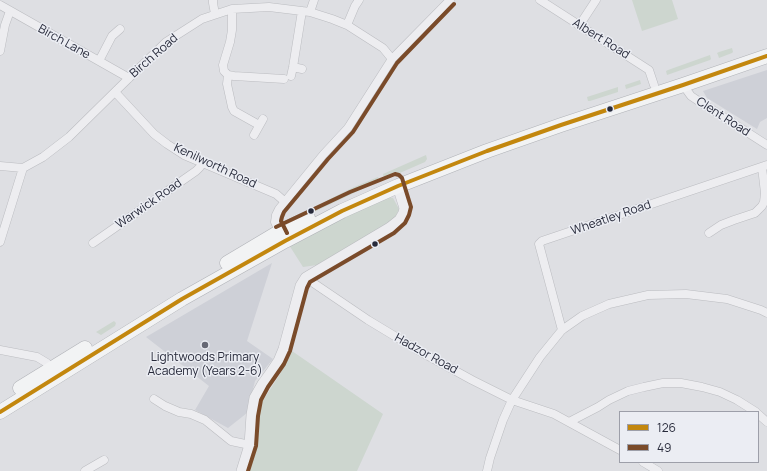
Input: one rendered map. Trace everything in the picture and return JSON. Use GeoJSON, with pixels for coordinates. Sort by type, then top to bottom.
{"type":"FeatureCollection","features":[{"type":"Feature","properties":{"kind":"highway"},"geometry":{"type":"LineString","coordinates":[[397,183],[423,168],[562,115],[767,46]]}},
{"type":"Feature","properties":{"kind":"highway"},"geometry":{"type":"LineString","coordinates":[[0,412],[54,373],[174,293],[353,198],[560,125],[767,56]]}},
{"type":"Feature","properties":{"kind":"highway"},"geometry":{"type":"LineString","coordinates":[[654,84],[683,85]]}},
{"type":"Feature","properties":{"kind":"highway"},"geometry":{"type":"LineString","coordinates":[[0,401],[54,373]]}},
{"type":"Feature","properties":{"kind":"street"},"geometry":{"type":"LineString","coordinates":[[214,0],[213,3],[215,14]]}},
{"type":"Feature","properties":{"kind":"street"},"geometry":{"type":"LineString","coordinates":[[232,9],[232,30],[223,65],[224,71],[228,75],[234,76],[287,77],[293,67],[306,12],[314,0]]}},
{"type":"Feature","properties":{"kind":"street"},"geometry":{"type":"LineString","coordinates":[[348,25],[355,6],[359,0]]}},
{"type":"Feature","properties":{"kind":"street"},"geometry":{"type":"LineString","coordinates":[[282,236],[275,222],[276,215],[284,201],[348,128],[392,59],[450,0]]}},
{"type":"Feature","properties":{"kind":"street","name":"Albert Road"},"geometry":{"type":"LineString","coordinates":[[540,0],[649,70],[654,84]]}},
{"type":"Feature","properties":{"kind":"street"},"geometry":{"type":"LineString","coordinates":[[579,26],[596,0]]}},
{"type":"Feature","properties":{"kind":"street","name":"Birch Lane"},"geometry":{"type":"LineString","coordinates":[[0,6],[129,78]]}},
{"type":"Feature","properties":{"kind":"street","name":"Birch Road"},"geometry":{"type":"LineString","coordinates":[[22,168],[44,157],[69,137],[166,42],[202,19],[215,14],[232,9],[269,7],[306,12],[348,25],[383,48],[392,59]]}},
{"type":"Feature","properties":{"kind":"street"},"geometry":{"type":"LineString","coordinates":[[0,51],[5,25],[10,11]]}},
{"type":"Feature","properties":{"kind":"street"},"geometry":{"type":"LineString","coordinates":[[99,61],[112,36],[120,29]]}},
{"type":"Feature","properties":{"kind":"street"},"geometry":{"type":"LineString","coordinates":[[293,67],[302,69]]}},
{"type":"Feature","properties":{"kind":"street"},"geometry":{"type":"LineString","coordinates":[[228,75],[227,84],[234,111],[261,122],[254,135]]}},
{"type":"Feature","properties":{"kind":"street","name":"Clent Road"},"geometry":{"type":"LineString","coordinates":[[683,85],[691,96],[767,145]]}},
{"type":"Feature","properties":{"kind":"street","name":"Kenilworth Road"},"geometry":{"type":"LineString","coordinates":[[115,92],[154,134],[184,155],[276,194],[284,201]]}},
{"type":"Feature","properties":{"kind":"street","name":"Warwick Road"},"geometry":{"type":"LineString","coordinates":[[93,243],[196,171],[200,168],[202,163]]}},
{"type":"Feature","properties":{"kind":"street"},"geometry":{"type":"LineString","coordinates":[[0,166],[22,168],[0,242]]}},
{"type":"Feature","properties":{"kind":"street"},"geometry":{"type":"LineString","coordinates":[[709,233],[721,225],[755,213],[762,206],[765,193],[765,166]]}},
{"type":"Feature","properties":{"kind":"street","name":"Wheatley Road"},"geometry":{"type":"LineString","coordinates":[[562,330],[539,244],[542,241],[765,166]]}},
{"type":"Feature","properties":{"kind":"street"},"geometry":{"type":"LineString","coordinates":[[242,471],[250,445],[255,398],[279,361],[284,349],[301,286],[306,278],[390,228],[400,220],[405,208],[397,183]]}},
{"type":"Feature","properties":{"kind":"street","name":"Hadzor Road"},"geometry":{"type":"LineString","coordinates":[[306,278],[368,320],[421,352],[472,380],[512,400],[554,414],[619,449]]}},
{"type":"Feature","properties":{"kind":"street"},"geometry":{"type":"LineString","coordinates":[[487,471],[492,452],[512,400],[540,357],[562,330],[582,316],[609,304],[648,294],[686,294],[727,299],[767,313]]}},
{"type":"Feature","properties":{"kind":"street"},"geometry":{"type":"LineString","coordinates":[[0,350],[37,357],[47,363],[54,373]]}},
{"type":"Feature","properties":{"kind":"street"},"geometry":{"type":"LineString","coordinates":[[569,422],[628,391],[663,383],[681,383],[720,392],[737,400],[754,411]]}},
{"type":"Feature","properties":{"kind":"street"},"geometry":{"type":"LineString","coordinates":[[154,399],[168,403],[179,412],[191,414],[204,420],[231,441],[250,445]]}},
{"type":"Feature","properties":{"kind":"street"},"geometry":{"type":"LineString","coordinates":[[759,415],[767,422]]}},
{"type":"Feature","properties":{"kind":"street"},"geometry":{"type":"LineString","coordinates":[[85,471],[104,460]]}},
{"type":"Feature","properties":{"kind":"street"},"geometry":{"type":"LineString","coordinates":[[645,463],[658,471]]}},
{"type":"Feature","properties":{"kind":"shaded area"},"geometry":{"type":"Polygon","coordinates":[[[632,0],[672,0],[678,19],[642,31],[632,0]]]}},
{"type":"Feature","properties":{"kind":"shaded area"},"geometry":{"type":"Polygon","coordinates":[[[732,48],[732,53],[719,58],[717,53],[732,48]]]}},
{"type":"Feature","properties":{"kind":"shaded area"},"geometry":{"type":"Polygon","coordinates":[[[710,55],[710,60],[667,75],[666,71],[668,70],[710,55]]]}},
{"type":"Feature","properties":{"kind":"shaded area"},"geometry":{"type":"Polygon","coordinates":[[[767,70],[767,118],[760,122],[757,129],[707,98],[703,91],[767,70]]]}},
{"type":"Feature","properties":{"kind":"shaded area"},"geometry":{"type":"Polygon","coordinates":[[[640,80],[641,84],[626,89],[625,85],[640,80]]]}},
{"type":"Feature","properties":{"kind":"shaded area"},"geometry":{"type":"Polygon","coordinates":[[[618,87],[618,92],[588,101],[587,97],[618,87]]]}},
{"type":"Feature","properties":{"kind":"shaded area"},"geometry":{"type":"Polygon","coordinates":[[[426,155],[427,159],[425,162],[386,179],[384,178],[383,174],[426,155]]]}},
{"type":"Feature","properties":{"kind":"shaded area"},"geometry":{"type":"Polygon","coordinates":[[[378,177],[379,181],[284,227],[304,212],[354,187],[378,177]]]}},
{"type":"Feature","properties":{"kind":"shaded area"},"geometry":{"type":"Polygon","coordinates":[[[387,197],[393,198],[399,209],[394,220],[317,265],[303,267],[289,245],[387,197]]]}},
{"type":"Feature","properties":{"kind":"shaded area","name":"Lightwoods Primary Academy (Years 2-6)"},"geometry":{"type":"Polygon","coordinates":[[[272,263],[247,341],[273,359],[255,381],[247,413],[228,428],[195,410],[209,386],[146,337],[272,263]]]}},
{"type":"Feature","properties":{"kind":"shaded area"},"geometry":{"type":"Polygon","coordinates":[[[114,321],[116,323],[115,326],[101,335],[96,332],[114,321]]]}},
{"type":"Feature","properties":{"kind":"shaded area"},"geometry":{"type":"Polygon","coordinates":[[[292,351],[383,414],[357,471],[249,471],[257,447],[259,415],[262,402],[280,374],[292,351]]]}},
{"type":"Feature","properties":{"kind":"transit line","name":"49"},"geometry":{"type":"LineString","coordinates":[[287,233],[281,221],[284,212],[328,159],[353,132],[397,63],[454,4]]}},
{"type":"Feature","properties":{"kind":"transit line","name":"126"},"geometry":{"type":"LineString","coordinates":[[0,412],[182,299],[342,211],[398,186],[487,151],[767,56]]}},
{"type":"Feature","properties":{"kind":"transit line","name":"49"},"geometry":{"type":"LineString","coordinates":[[248,471],[256,446],[258,416],[261,400],[284,364],[290,351],[307,288],[310,282],[394,233],[405,223],[411,207],[402,178],[395,174],[350,192],[276,227]]}},
{"type":"Feature","properties":{"kind":"place","name":"Lightwoods Primary Academy (Years 2-6)"},"geometry":{"type":"Point","coordinates":[205,345]}}]}
